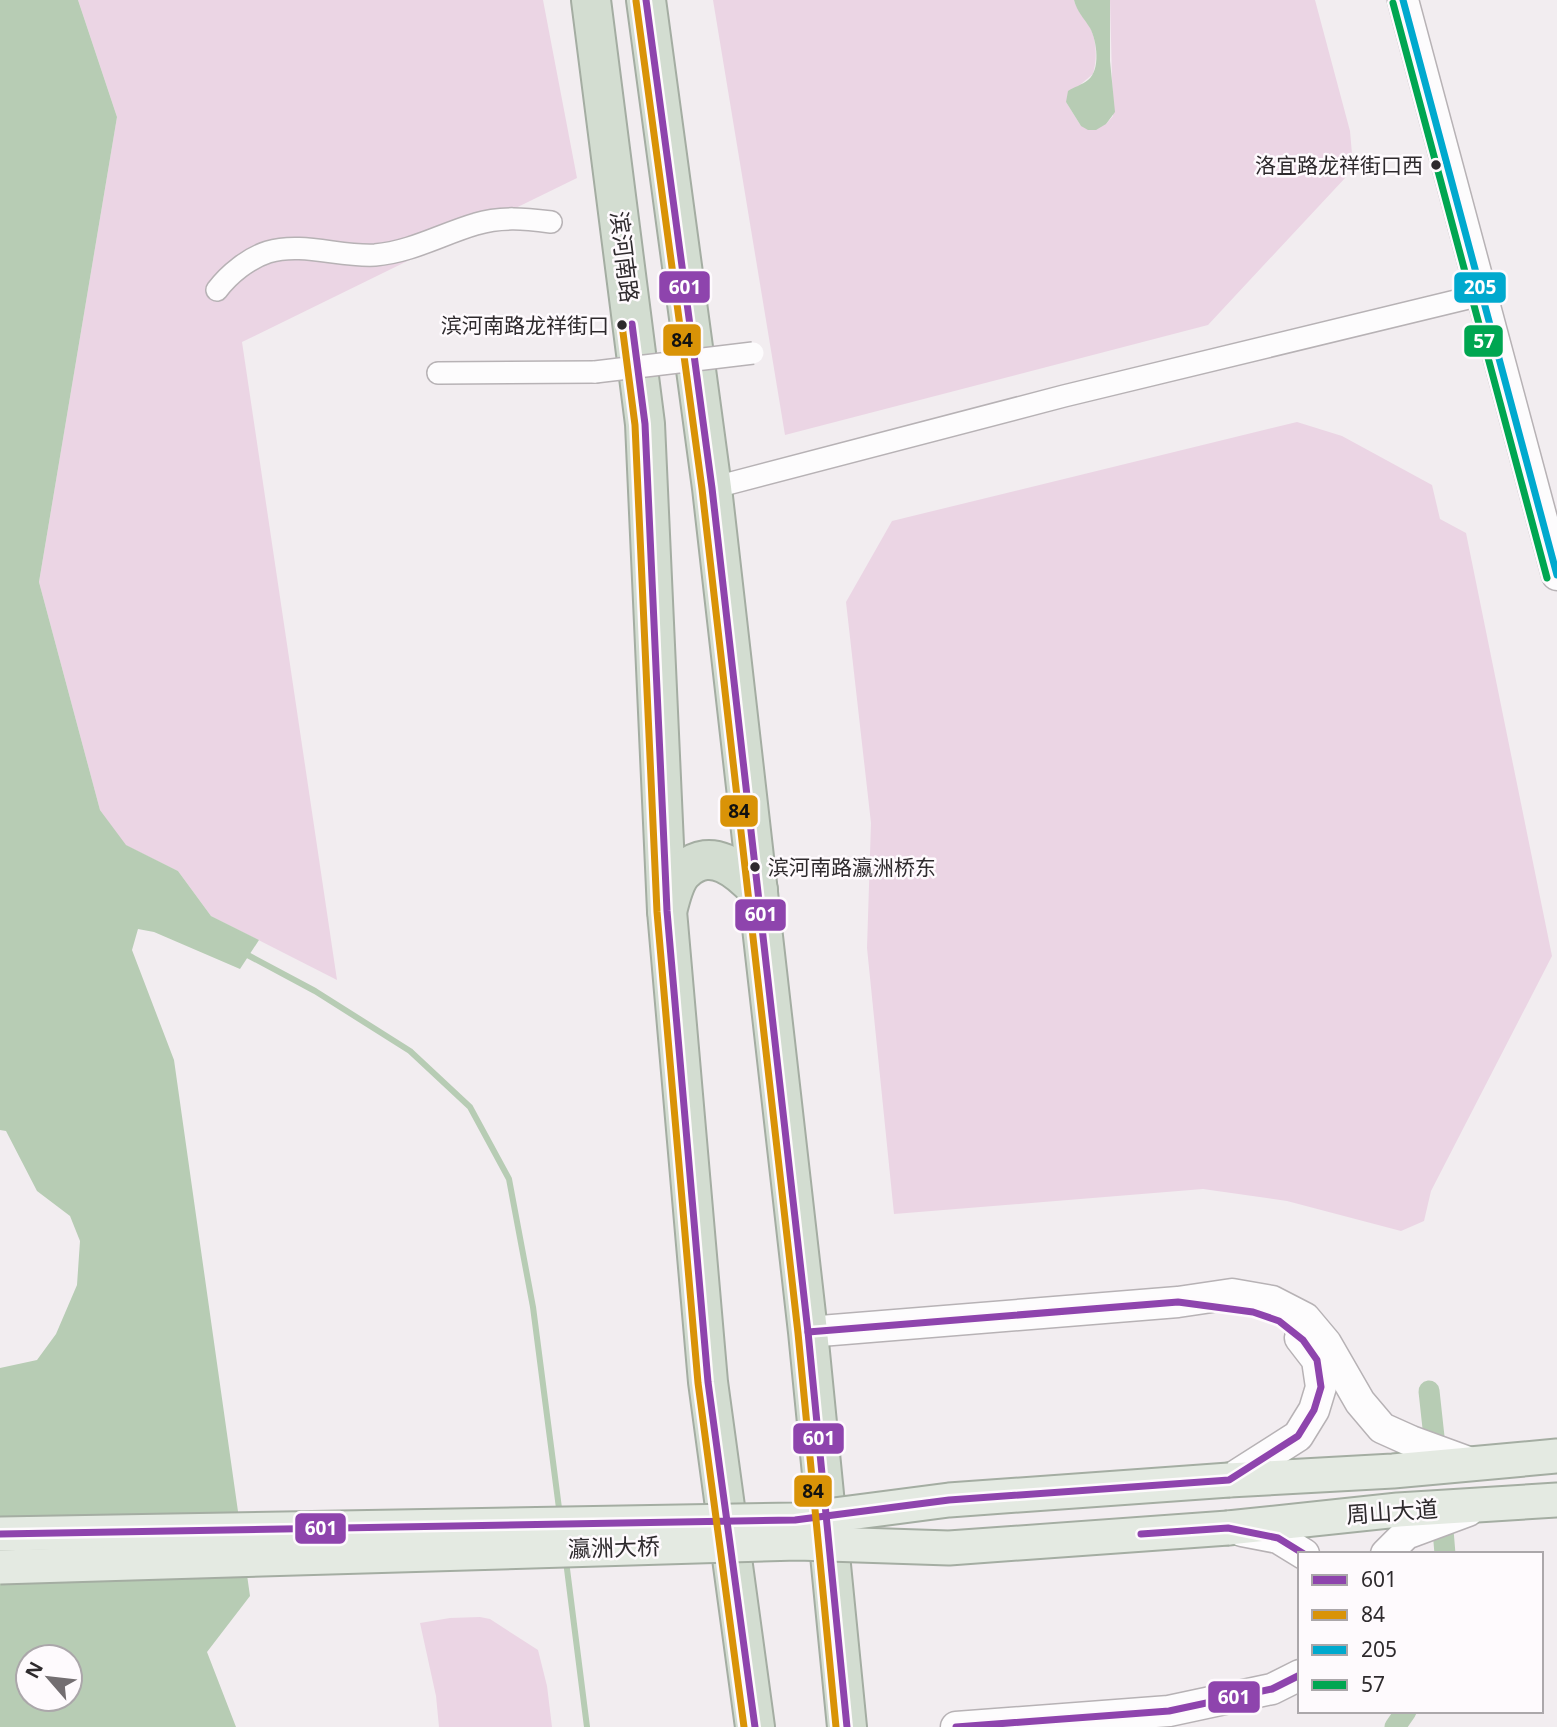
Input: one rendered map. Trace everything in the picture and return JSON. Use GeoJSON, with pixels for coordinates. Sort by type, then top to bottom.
{"type":"FeatureCollection","features":[{"type":"Feature","properties":{"kind":"highway","name":"滨河南路"},"geometry":{"type":"LineString","coordinates":[[591,0],[645,424],[667,911],[708,1382],[755,1727]]}},
{"type":"Feature","properties":{"kind":"highway"},"geometry":{"type":"LineString","coordinates":[[646,0],[712,488],[808,1332],[847,1727]]}},
{"type":"Feature","properties":{"kind":"highway"},"geometry":{"type":"LineString","coordinates":[[667,911],[675,885],[685,870],[706,860],[724,862],[742,874],[758,890]]}},
{"type":"Feature","properties":{"kind":"main road"},"geometry":{"type":"LineString","coordinates":[[1403,0],[1557,520]]}},
{"type":"Feature","properties":{"kind":"main road"},"geometry":{"type":"LineString","coordinates":[[1419,0],[1557,575]]}},
{"type":"Feature","properties":{"kind":"main road"},"geometry":{"type":"LineString","coordinates":[[808,1332],[1178,1302],[1232,1294],[1272,1301],[1305,1318],[1326,1343],[1360,1402],[1382,1427],[1411,1441],[1474,1464]]}},
{"type":"Feature","properties":{"kind":"main road"},"geometry":{"type":"LineString","coordinates":[[1178,1302],[1253,1312],[1279,1321],[1303,1340],[1317,1360],[1321,1387],[1314,1410],[1298,1436],[1229,1480]]}},
{"type":"Feature","properties":{"kind":"main road","name":"周山大道"},"geometry":{"type":"LineString","coordinates":[[1229,1480],[1557,1456]]}},
{"type":"Feature","properties":{"kind":"main road","name":"瀛洲大桥"},"geometry":{"type":"LineString","coordinates":[[0,1534],[794,1520],[949,1500],[1229,1480]]}},
{"type":"Feature","properties":{"kind":"main road","name":"周山大道"},"geometry":{"type":"LineString","coordinates":[[1228,1528],[1398,1510],[1557,1500]]}},
{"type":"Feature","properties":{"kind":"main road"},"geometry":{"type":"LineString","coordinates":[[1388,1552],[1406,1534],[1480,1506]]}},
{"type":"Feature","properties":{"kind":"main road"},"geometry":{"type":"LineString","coordinates":[[1228,1528],[1278,1538],[1301,1552]]}},
{"type":"Feature","properties":{"kind":"main road","name":"瀛洲大桥"},"geometry":{"type":"LineString","coordinates":[[0,1567],[798,1542],[949,1548],[1228,1528]]}},
{"type":"Feature","properties":{"kind":"main road"},"geometry":{"type":"LineString","coordinates":[[1169,1711],[1272,1689],[1298,1676]]}},
{"type":"Feature","properties":{"kind":"main road"},"geometry":{"type":"LineString","coordinates":[[956,1727],[1169,1711],[1212,1713],[1262,1708],[1298,1694]]}},
{"type":"Feature","properties":{"kind":"street"},"geometry":{"type":"LineString","coordinates":[[217,290],[236,271],[271,251],[374,255],[415,247],[478,223],[494,220],[551,222]]}},
{"type":"Feature","properties":{"kind":"street"},"geometry":{"type":"LineString","coordinates":[[712,488],[1064,396],[1488,293]]}},
{"type":"Feature","properties":{"kind":"street"},"geometry":{"type":"LineString","coordinates":[[438,373],[595,372],[753,354]]}},
{"type":"Feature","properties":{"kind":"shaded area"},"geometry":{"type":"Polygon","coordinates":[[[0,0],[78,0],[117,117],[39,582],[100,810],[126,845],[178,871],[211,916],[259,940],[240,969],[154,932],[138,929],[132,950],[174,1060],[250,1596],[207,1652],[236,1727],[0,1727],[0,1368],[37,1360],[56,1334],[77,1285],[80,1241],[70,1216],[37,1191],[6,1131],[0,1130],[0,0]]]}},
{"type":"Feature","properties":{"kind":"shaded area"},"geometry":{"type":"Polygon","coordinates":[[[78,0],[543,0],[577,178],[242,342],[337,980],[211,916],[178,871],[125,845],[100,810],[39,582],[117,117],[78,0]]]}},
{"type":"Feature","properties":{"kind":"shaded area"},"geometry":{"type":"Polygon","coordinates":[[[713,0],[1074,0],[1091,29],[1096,52],[1093,74],[1066,102],[1081,126],[1106,124],[1113,116],[1110,0],[1315,0],[1350,131],[1352,154],[1346,177],[1208,325],[785,435],[713,0]]]}},
{"type":"Feature","properties":{"kind":"shaded area"},"geometry":{"type":"Polygon","coordinates":[[[1074,0],[1110,0],[1110,61],[1115,112],[1106,124],[1096,130],[1081,126],[1066,102],[1068,91],[1088,80],[1096,63],[1096,48],[1090,28],[1074,0]]]}},
{"type":"Feature","properties":{"kind":"shaded area"},"geometry":{"type":"Polygon","coordinates":[[[1297,422],[1342,436],[1432,485],[1440,519],[1466,533],[1552,956],[1431,1191],[1424,1221],[1401,1231],[1287,1201],[1203,1189],[894,1214],[867,948],[871,823],[846,602],[892,521],[1297,422]]]}},
{"type":"Feature","properties":{"kind":"shaded area"},"geometry":{"type":"Polygon","coordinates":[[[480,1617],[490,1619],[538,1650],[547,1686],[552,1727],[439,1727],[436,1696],[420,1623],[480,1617]]]}},
{"type":"Feature","properties":{"kind":"waterway"},"geometry":{"type":"LineString","coordinates":[[242,952],[315,991],[410,1051],[470,1107],[509,1179],[533,1307],[560,1516]]}},
{"type":"Feature","properties":{"kind":"waterway"},"geometry":{"type":"LineString","coordinates":[[1429,1391],[1434,1437]]}},
{"type":"Feature","properties":{"kind":"waterway"},"geometry":{"type":"LineString","coordinates":[[1443,1530],[1445,1552]]}},
{"type":"Feature","properties":{"kind":"waterway"},"geometry":{"type":"LineString","coordinates":[[566,1561],[587,1727]]}},
{"type":"Feature","properties":{"kind":"waterway"},"geometry":{"type":"LineString","coordinates":[[1395,1727],[1405,1713]]}},
{"type":"Feature","properties":{"kind":"transit line","name":"601"},"geometry":{"type":"LineString","coordinates":[[646,0],[712,488],[808,1332],[847,1727]]}},
{"type":"Feature","properties":{"kind":"transit line","name":"205"},"geometry":{"type":"LineString","coordinates":[[1403,0],[1557,575]]}},
{"type":"Feature","properties":{"kind":"transit line","name":"84"},"geometry":{"type":"LineString","coordinates":[[636,1],[702,489],[798,1333],[836,1727]]}},
{"type":"Feature","properties":{"kind":"transit line","name":"57"},"geometry":{"type":"LineString","coordinates":[[1393,3],[1547,578]]}},
{"type":"Feature","properties":{"kind":"transit line","name":"601"},"geometry":{"type":"LineString","coordinates":[[632,324],[645,424],[667,911],[708,1382],[755,1727]]}},
{"type":"Feature","properties":{"kind":"transit line","name":"84"},"geometry":{"type":"LineString","coordinates":[[622,325],[635,425],[657,912],[698,1383],[744,1727]]}},
{"type":"Feature","properties":{"kind":"transit line","name":"601"},"geometry":{"type":"LineString","coordinates":[[0,1534],[795,1520],[949,1500],[1229,1480],[1298,1436],[1314,1410],[1321,1387],[1317,1360],[1303,1340],[1279,1321],[1253,1312],[1178,1302],[808,1332]]}},
{"type":"Feature","properties":{"kind":"transit line","name":"601"},"geometry":{"type":"LineString","coordinates":[[1141,1534],[1228,1528],[1278,1538],[1301,1552]]}},
{"type":"Feature","properties":{"kind":"transit line","name":"601"},"geometry":{"type":"LineString","coordinates":[[956,1727],[1169,1711],[1272,1689],[1298,1676]]}},
{"type":"Feature","properties":{"kind":"place","name":"洛宜路龙祥街口西"},"geometry":{"type":"Point","coordinates":[1436,165]}},
{"type":"Feature","properties":{"kind":"place","name":"滨河南路龙祥街口"},"geometry":{"type":"Point","coordinates":[622,325]}},
{"type":"Feature","properties":{"kind":"place","name":"滨河南路瀛洲桥东"},"geometry":{"type":"Point","coordinates":[755,867]}}]}
